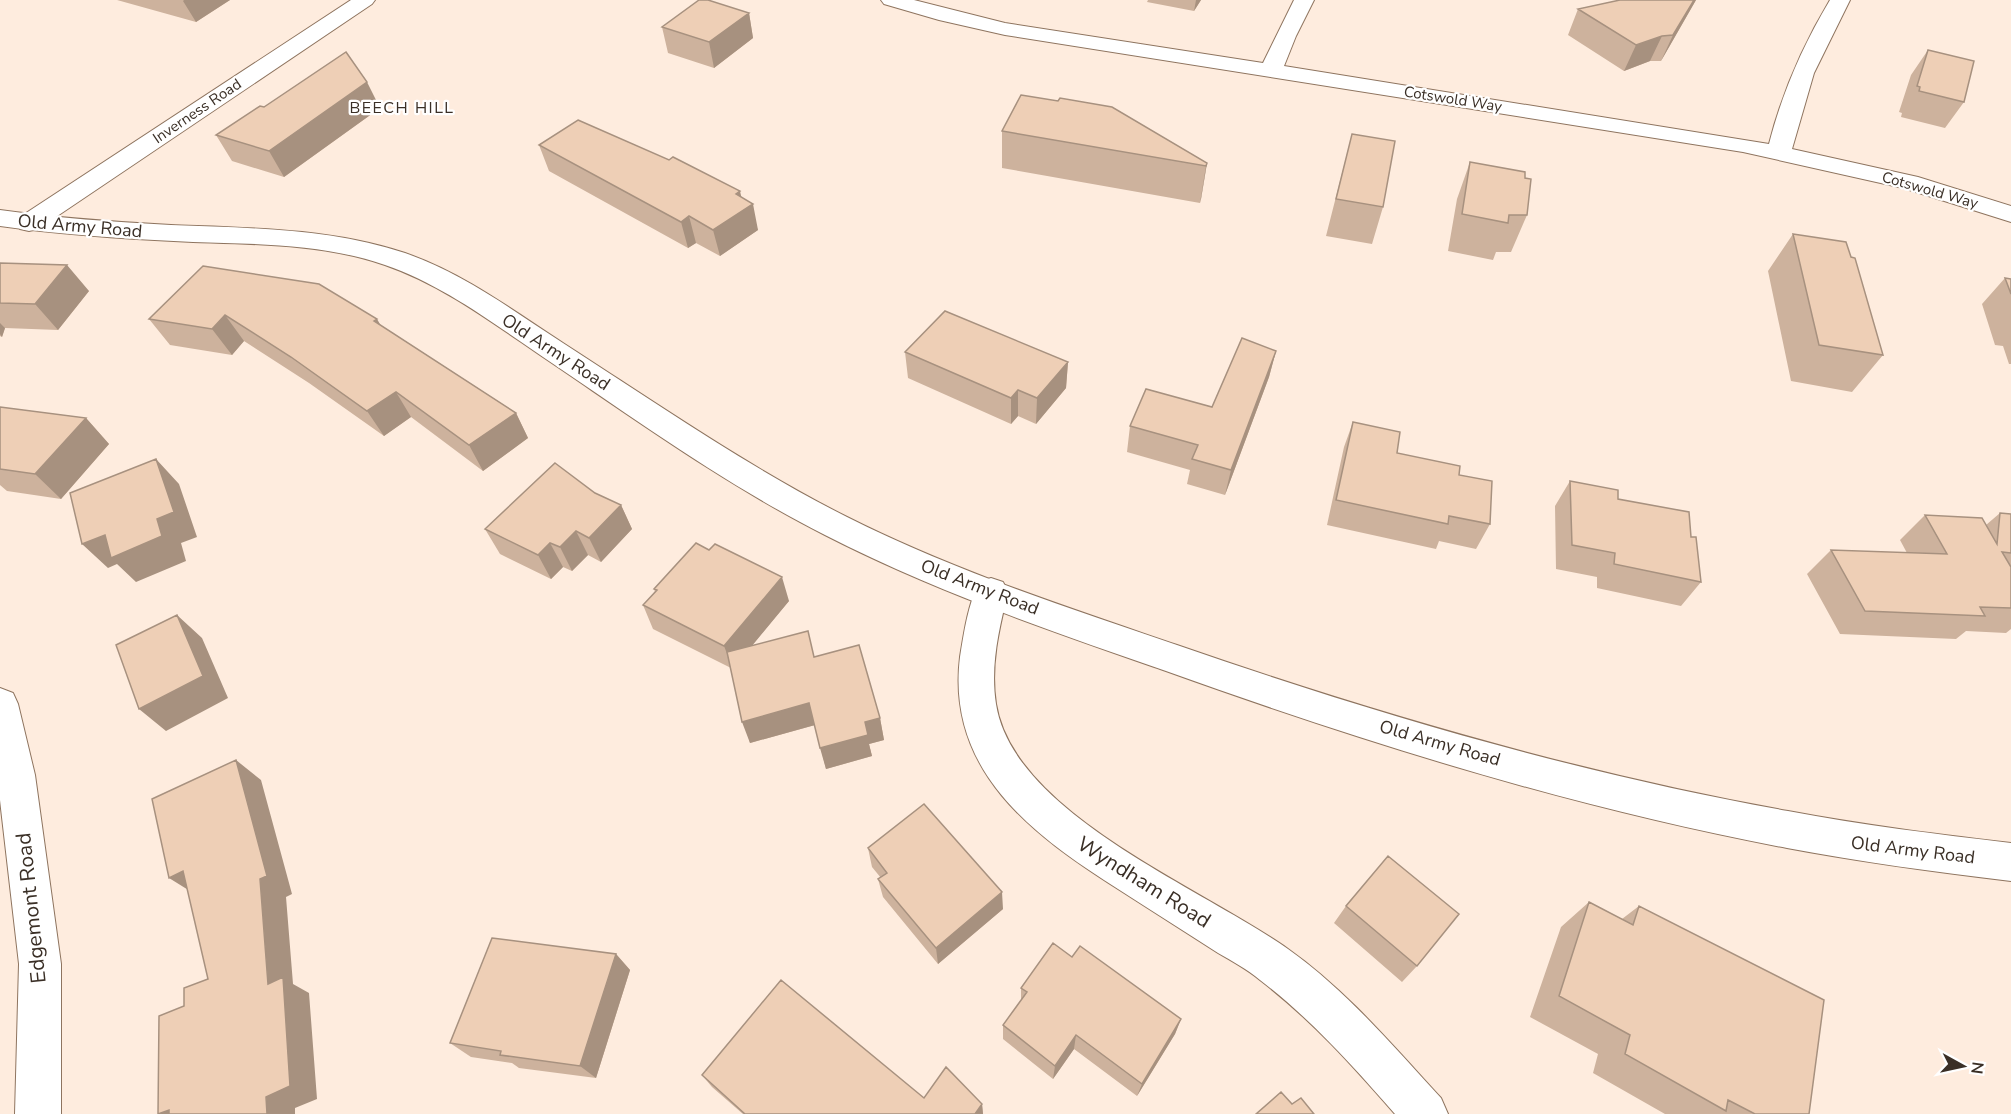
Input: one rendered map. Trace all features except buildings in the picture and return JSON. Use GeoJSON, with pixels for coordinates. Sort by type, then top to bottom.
{"type":"FeatureCollection","features":[{"type":"Feature","properties":{"kind":"street","name":"Inverness Road"},"geometry":{"type":"LineString","coordinates":[[14,220],[365,0]]}},
{"type":"Feature","properties":{"kind":"street","name":"Cotswold Way"},"geometry":{"type":"LineString","coordinates":[[891,0],[945,16],[1005,29],[1779,151],[1909,182],[2011,214]]}},
{"type":"Feature","properties":{"kind":"street"},"geometry":{"type":"LineString","coordinates":[[1271,71],[1285,36],[1304,0]]}},
{"type":"Feature","properties":{"kind":"street"},"geometry":{"type":"LineString","coordinates":[[1779,151],[1798,84],[1820,34],[1840,0]]}},
{"type":"Feature","properties":{"kind":"street","name":"Old Army Road"},"geometry":{"type":"LineString","coordinates":[[14,220],[76,228],[296,240],[365,250],[415,266],[461,290],[761,484],[857,535],[925,567],[991,592],[1215,675],[1450,748],[1564,779],[1719,817],[1822,838],[1923,853],[2011,862]]}},
{"type":"Feature","properties":{"kind":"street","name":"Wyndham Road"},"geometry":{"type":"LineString","coordinates":[[991,592],[978,647],[976,700],[990,750],[1005,775],[1053,824],[1080,843],[1274,964],[1350,1030],[1425,1114]]}},
{"type":"Feature","properties":{"kind":"street","name":"Edgemont Road"},"geometry":{"type":"LineString","coordinates":[[0,704],[16,775],[40,964],[38,1114]]}},
{"type":"Feature","properties":{"kind":"district","name":"BEECH HILL"},"geometry":{"type":"Point","coordinates":[402,107]}}]}
